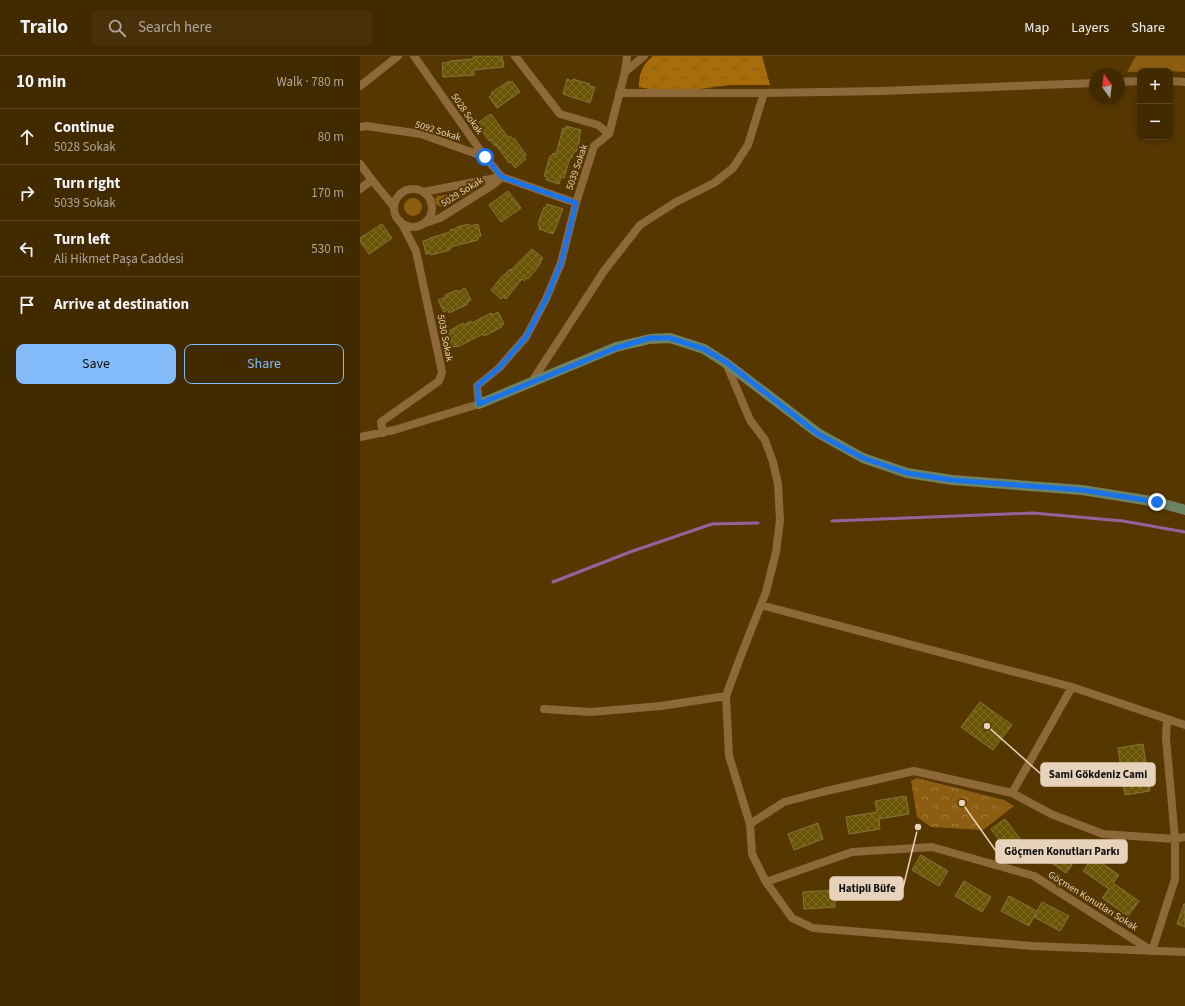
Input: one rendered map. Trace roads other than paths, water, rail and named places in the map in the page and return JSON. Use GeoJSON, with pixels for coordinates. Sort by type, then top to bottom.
{"type":"FeatureCollection","features":[{"type":"Feature","properties":{"kind":"main road"},"geometry":{"type":"LineString","coordinates":[[479,404],[616,348],[650,338],[670,338],[704,349],[726,362],[818,434],[863,458],[907,473],[952,480],[1082,490],[1157,502],[1185,510]]}},
{"type":"Feature","properties":{"kind":"street"},"geometry":{"type":"LineString","coordinates":[[360,86],[398,56]]}},
{"type":"Feature","properties":{"kind":"street","name":"5028 Sokak"},"geometry":{"type":"LineString","coordinates":[[414,56],[485,157],[502,177]]}},
{"type":"Feature","properties":{"kind":"street"},"geometry":{"type":"LineString","coordinates":[[518,57],[560,114],[598,126],[608,134],[625,72],[627,56]]}},
{"type":"Feature","properties":{"kind":"street"},"geometry":{"type":"LineString","coordinates":[[625,72],[644,56]]}},
{"type":"Feature","properties":{"kind":"street"},"geometry":{"type":"LineString","coordinates":[[1125,82],[1137,81]]}},
{"type":"Feature","properties":{"kind":"street"},"geometry":{"type":"LineString","coordinates":[[1173,81],[1185,82]]}},
{"type":"Feature","properties":{"kind":"street"},"geometry":{"type":"LineString","coordinates":[[619,93],[881,91],[1089,83]]}},
{"type":"Feature","properties":{"kind":"street"},"geometry":{"type":"LineString","coordinates":[[530,383],[604,271],[640,225],[676,202],[714,183],[733,168],[748,145],[764,93]]}},
{"type":"Feature","properties":{"kind":"street","name":"5092 Sokak"},"geometry":{"type":"LineString","coordinates":[[360,127],[366,126],[421,134],[485,157]]}},
{"type":"Feature","properties":{"kind":"street","name":"5039 Sokak"},"geometry":{"type":"LineString","coordinates":[[479,404],[477,386],[499,368],[526,337],[546,299],[561,263],[576,203],[594,146],[608,134]]}},
{"type":"Feature","properties":{"kind":"street"},"geometry":{"type":"LineString","coordinates":[[360,164],[394,206],[397,218],[401,222],[412,226],[418,226],[428,219],[432,208],[429,198],[423,192],[415,189],[403,192],[394,206]]}},
{"type":"Feature","properties":{"kind":"street"},"geometry":{"type":"LineString","coordinates":[[502,177],[576,203]]}},
{"type":"Feature","properties":{"kind":"street","name":"5029 Sokak"},"geometry":{"type":"LineString","coordinates":[[423,192],[502,177]]}},
{"type":"Feature","properties":{"kind":"street","name":"5029 Sokak"},"geometry":{"type":"LineString","coordinates":[[424,223],[440,218],[494,184],[502,177]]}},
{"type":"Feature","properties":{"kind":"street"},"geometry":{"type":"LineString","coordinates":[[360,189],[372,180]]}},
{"type":"Feature","properties":{"kind":"street","name":"5030 Sokak"},"geometry":{"type":"LineString","coordinates":[[383,432],[381,422],[439,381],[442,372],[416,251],[401,222]]}},
{"type":"Feature","properties":{"kind":"street"},"geometry":{"type":"LineString","coordinates":[[726,362],[750,420],[765,440],[774,462],[778,484],[780,520],[776,552],[766,592],[726,696],[729,756],[750,824],[752,854],[766,882],[792,918],[813,928],[1032,946],[1185,952]]}},
{"type":"Feature","properties":{"kind":"street"},"geometry":{"type":"LineString","coordinates":[[360,437],[383,432],[479,404]]}},
{"type":"Feature","properties":{"kind":"street"},"geometry":{"type":"LineString","coordinates":[[761,605],[1072,687],[1185,725]]}},
{"type":"Feature","properties":{"kind":"street"},"geometry":{"type":"LineString","coordinates":[[1012,793],[1072,687]]}},
{"type":"Feature","properties":{"kind":"street"},"geometry":{"type":"LineString","coordinates":[[544,709],[591,712],[661,706],[726,696]]}},
{"type":"Feature","properties":{"kind":"street"},"geometry":{"type":"LineString","coordinates":[[1152,951],[1175,878],[1175,839],[1166,738],[1167,720]]}},
{"type":"Feature","properties":{"kind":"street"},"geometry":{"type":"LineString","coordinates":[[750,824],[784,802],[914,771],[1012,793],[1051,814],[1103,834],[1175,839],[1185,837]]}},
{"type":"Feature","properties":{"kind":"street","name":"Göçmen Konutları Sokak"},"geometry":{"type":"LineString","coordinates":[[766,882],[852,852],[932,847],[1034,876],[1152,951]]}},
{"type":"Feature","properties":{"kind":"waterway"},"geometry":{"type":"LineString","coordinates":[[832,521],[1033,513],[1123,521],[1185,532]]}},
{"type":"Feature","properties":{"kind":"waterway"},"geometry":{"type":"LineString","coordinates":[[553,582],[630,552],[712,524],[758,523]]}},
{"type":"Feature","properties":{"kind":"place","name":"Sami Gökdeniz Cami"},"geometry":{"type":"Point","coordinates":[987,726]}},
{"type":"Feature","properties":{"kind":"place","name":"Göçmen Konutları Parkı"},"geometry":{"type":"Point","coordinates":[962,803]}},
{"type":"Feature","properties":{"kind":"place","name":"Hatipli Büfe"},"geometry":{"type":"Point","coordinates":[918,827]}}]}
